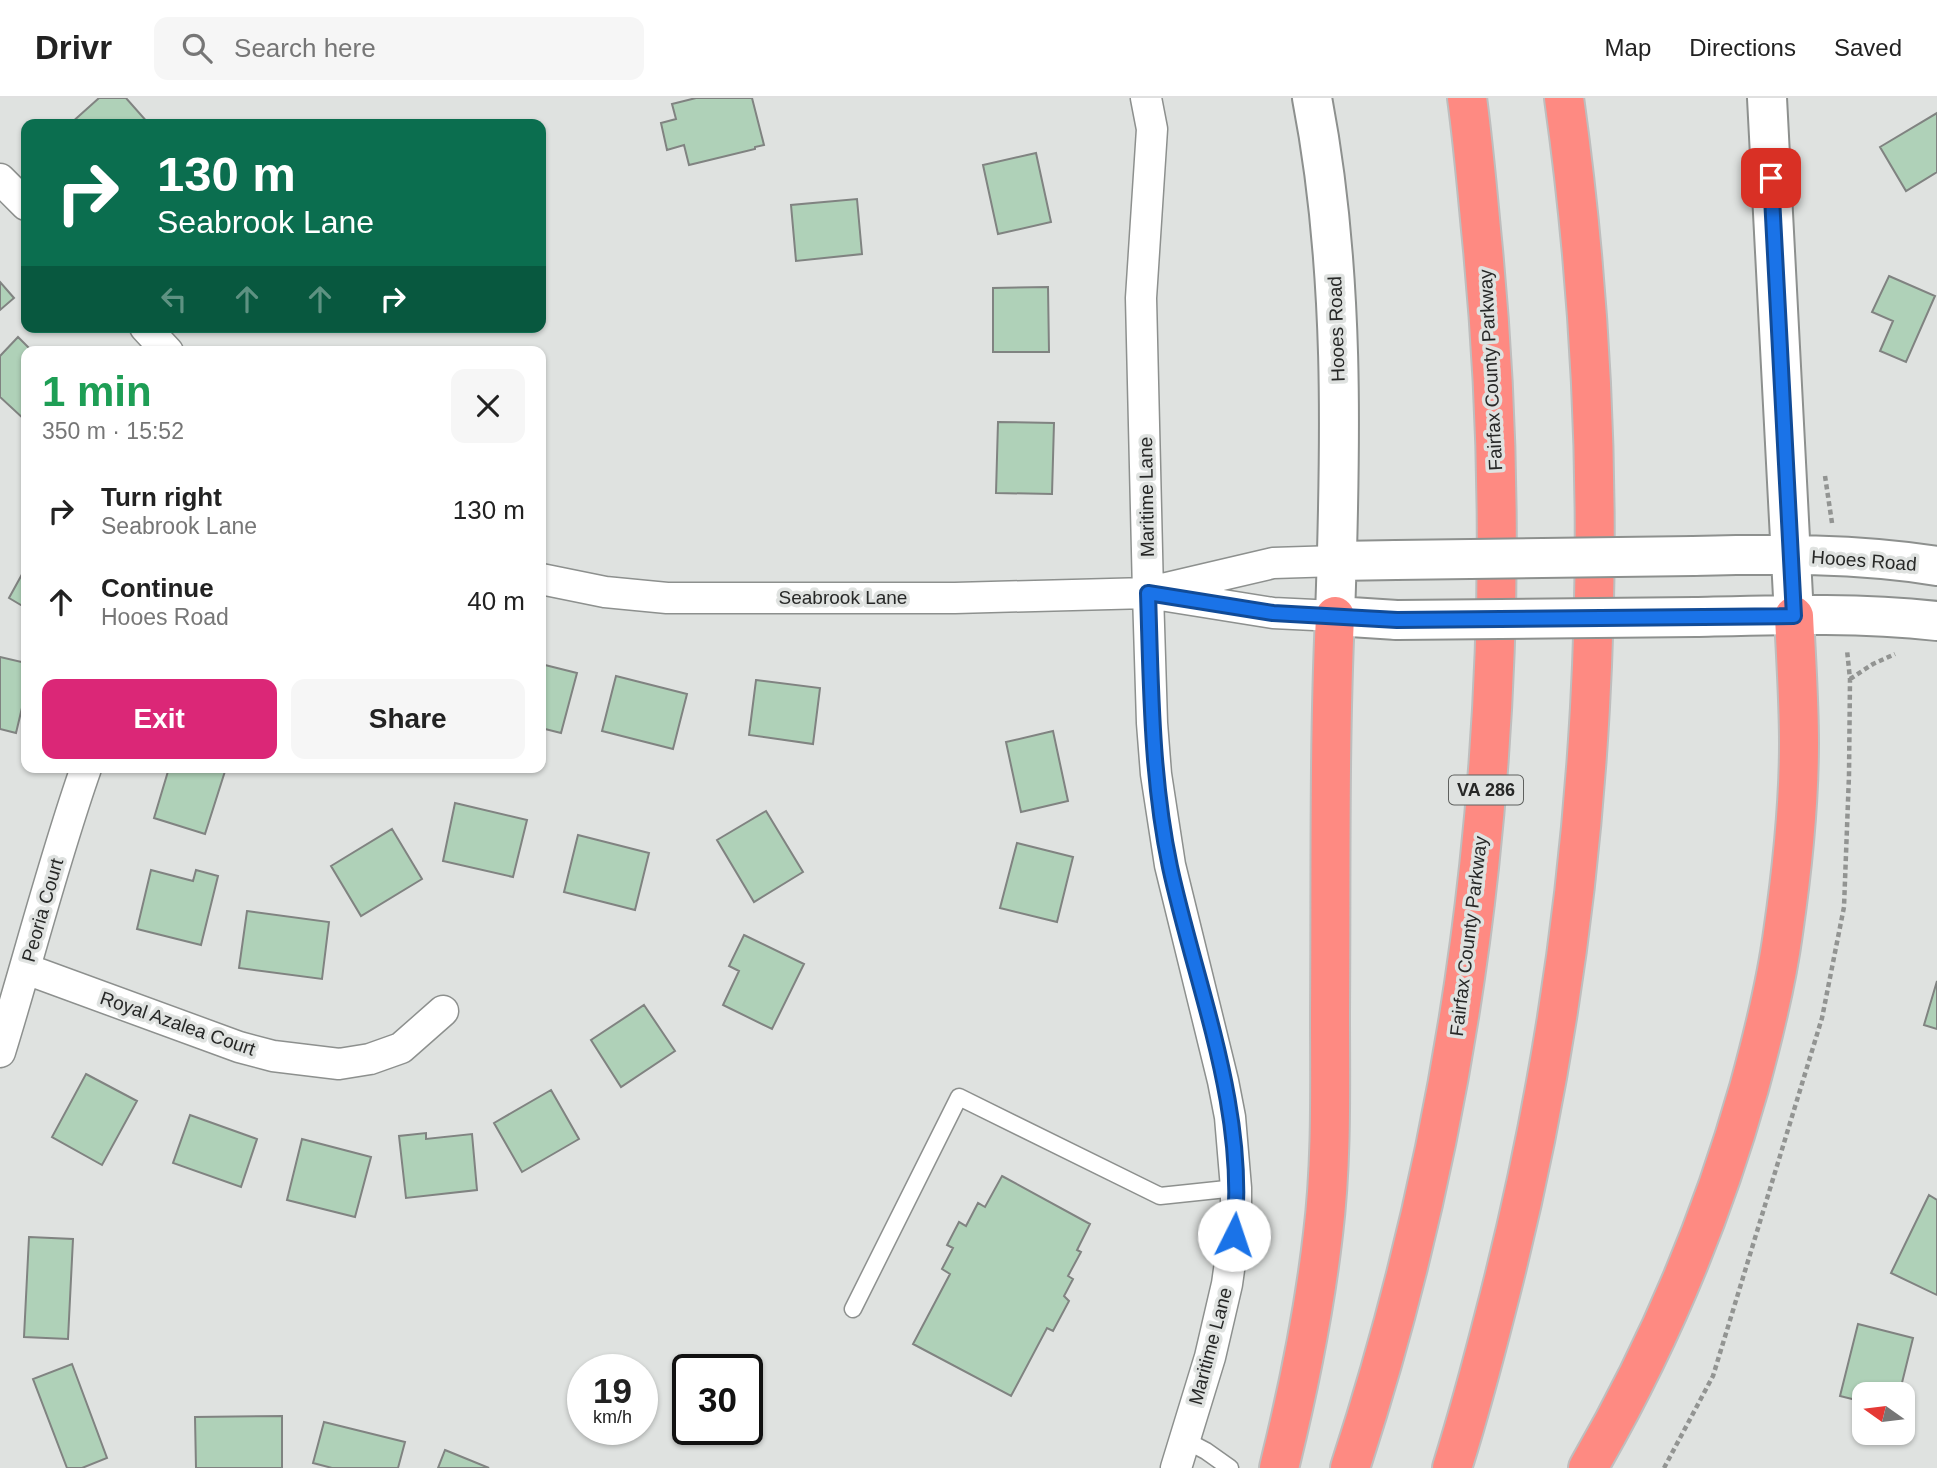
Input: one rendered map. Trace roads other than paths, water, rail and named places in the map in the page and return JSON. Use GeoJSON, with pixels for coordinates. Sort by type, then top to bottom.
{"type":"FeatureCollection","features":[{"type":"Feature","properties":{"kind":"highway","name":"Fairfax County Parkway"},"geometry":{"type":"LineString","coordinates":[[1350,1468],[1406,1276],[1432,1165],[1466,973],[1488,775],[1495,661],[1497,477],[1487,289],[1467,98]]}},
{"type":"Feature","properties":{"kind":"highway"},"geometry":{"type":"LineString","coordinates":[[1452,1468],[1513,1245],[1538,1130],[1573,902],[1586,785],[1592,689],[1595,475],[1584,272],[1575,174],[1564,98]]}},
{"type":"Feature","properties":{"kind":"highway"},"geometry":{"type":"LineString","coordinates":[[1279,1468],[1310,1320],[1324,1234],[1330,1105],[1331,705],[1335,616]]}},
{"type":"Feature","properties":{"kind":"highway"},"geometry":{"type":"LineString","coordinates":[[1588,1468],[1638,1376],[1694,1253],[1738,1126],[1767,1018],[1783,934],[1796,804],[1799,745],[1794,616]]}},
{"type":"Feature","properties":{"kind":"main road","name":"Hooes Road"},"geometry":{"type":"LineString","coordinates":[[1312,98],[1332,238],[1336,300],[1339,500],[1335,616]]}},
{"type":"Feature","properties":{"kind":"main road","name":"Hooes Road"},"geometry":{"type":"LineString","coordinates":[[1766,98],[1794,616]]}},
{"type":"Feature","properties":{"kind":"main road","name":"Hooes Road"},"geometry":{"type":"LineString","coordinates":[[1337,561],[1790,555],[1858,556],[1937,566]]}},
{"type":"Feature","properties":{"kind":"main road"},"geometry":{"type":"LineString","coordinates":[[1335,616],[1397,620],[1880,616],[1937,621]]}},
{"type":"Feature","properties":{"kind":"street","name":"Maritime Lane"},"geometry":{"type":"LineString","coordinates":[[1146,98],[1152,129],[1141,298],[1152,723],[1156,774],[1170,865],[1223,1081],[1232,1130],[1236,1188],[1236,1220],[1227,1284],[1210,1357],[1176,1468]]}},
{"type":"Feature","properties":{"kind":"street"},"geometry":{"type":"LineString","coordinates":[[0,179],[21,200]]}},
{"type":"Feature","properties":{"kind":"street"},"geometry":{"type":"LineString","coordinates":[[151,333],[162,346]]}},
{"type":"Feature","properties":{"kind":"street","name":"Seabrook Lane"},"geometry":{"type":"LineString","coordinates":[[1148,593],[1273,563],[1337,561]]}},
{"type":"Feature","properties":{"kind":"street","name":"Seabrook Lane"},"geometry":{"type":"LineString","coordinates":[[546,580],[605,592],[667,598],[955,598],[1148,593],[1273,613],[1335,616]]}},
{"type":"Feature","properties":{"kind":"street","name":"Peoria Court"},"geometry":{"type":"LineString","coordinates":[[0,1052],[66,826],[84,773]]}},
{"type":"Feature","properties":{"kind":"street","name":"Royal Azalea Court"},"geometry":{"type":"LineString","coordinates":[[26,969],[239,1047],[273,1056],[339,1064],[370,1059],[401,1048],[443,1011]]}},
{"type":"Feature","properties":{"kind":"lane"},"geometry":{"type":"LineString","coordinates":[[853,1309],[959,1097],[1160,1196],[1236,1188]]}},
{"type":"Feature","properties":{"kind":"lane"},"geometry":{"type":"LineString","coordinates":[[1185,1440],[1230,1468]]}}]}
